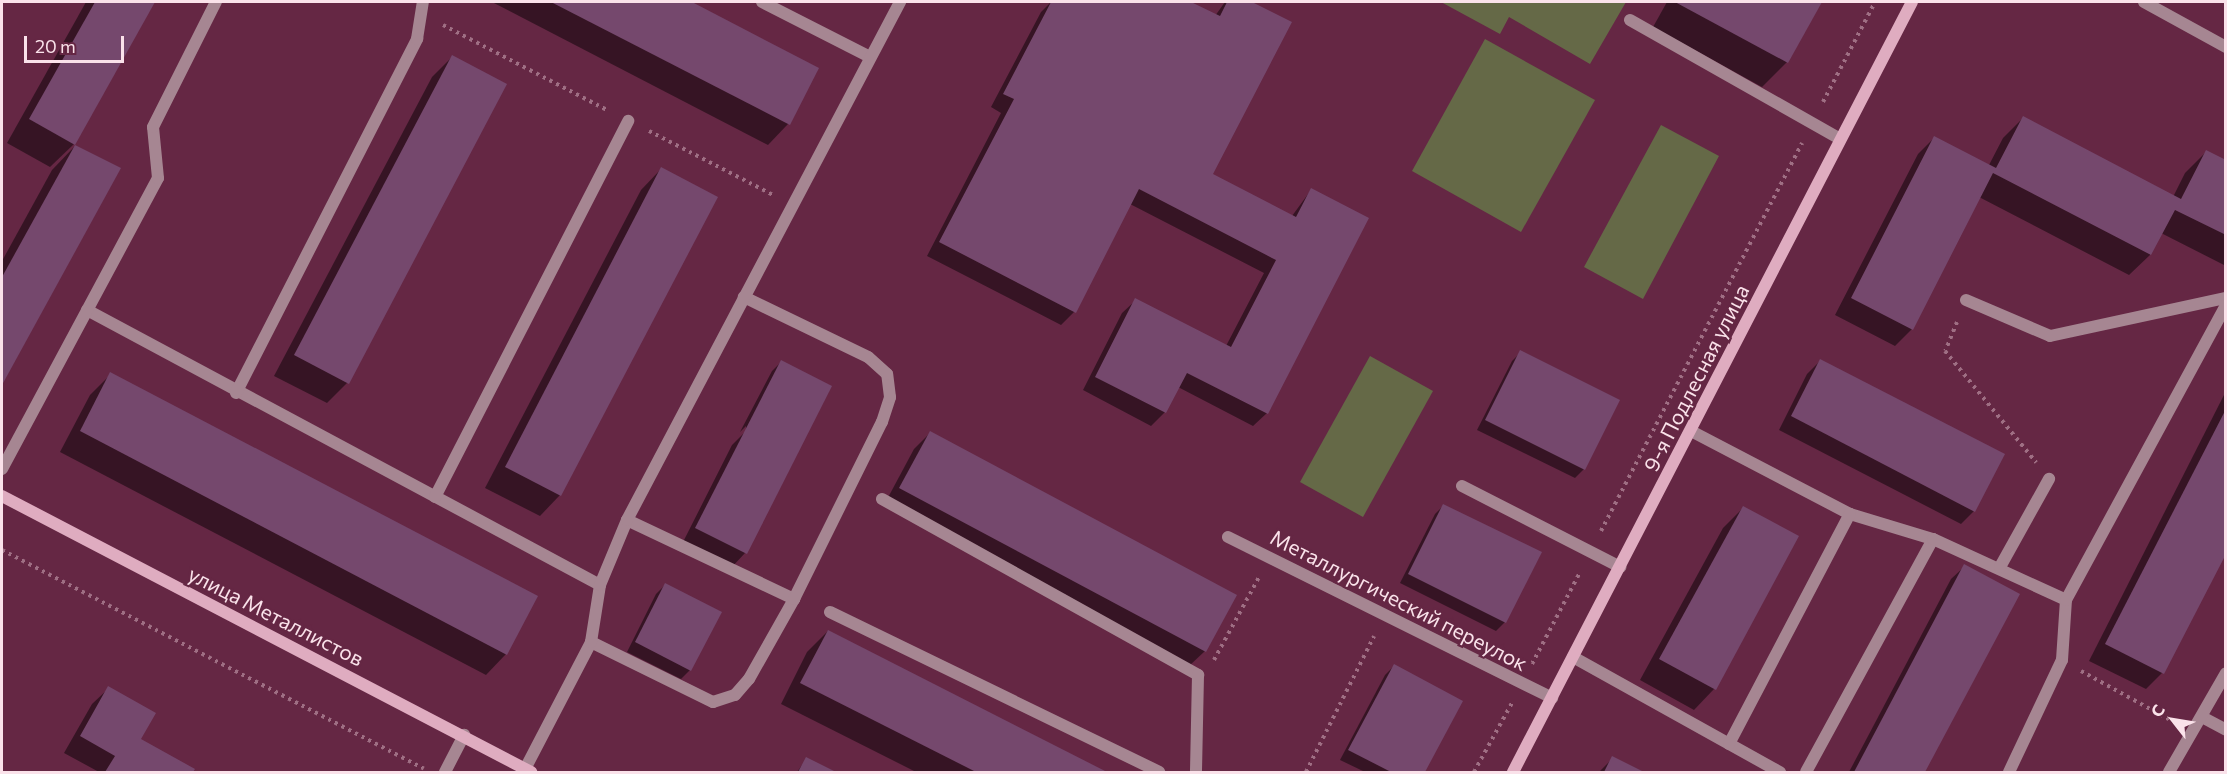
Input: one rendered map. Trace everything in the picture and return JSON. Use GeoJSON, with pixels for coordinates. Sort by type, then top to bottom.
{"type":"FeatureCollection","features":[{"type":"Feature","properties":{"kind":"street"},"geometry":{"type":"LineString","coordinates":[[2,469],[159,178],[153,127],[216,2]]}},
{"type":"Feature","properties":{"kind":"street"},"geometry":{"type":"LineString","coordinates":[[236,393],[417,39],[423,2]]}},
{"type":"Feature","properties":{"kind":"street"},"geometry":{"type":"LineString","coordinates":[[762,2],[870,57]]}},
{"type":"Feature","properties":{"kind":"street"},"geometry":{"type":"LineString","coordinates":[[528,771],[591,642],[600,585],[627,520],[900,2]]}},
{"type":"Feature","properties":{"kind":"street","name":"9-я Подлесная улица"},"geometry":{"type":"LineString","coordinates":[[1514,772],[1912,2]]}},
{"type":"Feature","properties":{"kind":"street"},"geometry":{"type":"LineString","coordinates":[[2144,2],[2226,47]]}},
{"type":"Feature","properties":{"kind":"street"},"geometry":{"type":"LineString","coordinates":[[1630,21],[1840,139]]}},
{"type":"Feature","properties":{"kind":"street"},"geometry":{"type":"LineString","coordinates":[[435,498],[628,121]]}},
{"type":"Feature","properties":{"kind":"street"},"geometry":{"type":"LineString","coordinates":[[591,642],[713,702],[735,695],[749,679],[794,599],[882,422],[890,397],[887,374],[868,357],[744,297]]}},
{"type":"Feature","properties":{"kind":"street"},"geometry":{"type":"LineString","coordinates":[[1966,300],[2050,336],[2226,298]]}},
{"type":"Feature","properties":{"kind":"street"},"geometry":{"type":"LineString","coordinates":[[2009,772],[2062,660],[2066,600],[2226,305]]}},
{"type":"Feature","properties":{"kind":"street"},"geometry":{"type":"LineString","coordinates":[[87,310],[236,393],[600,585]]}},
{"type":"Feature","properties":{"kind":"street"},"geometry":{"type":"LineString","coordinates":[[1691,431],[1850,514],[1933,539],[2000,567],[2066,600]]}},
{"type":"Feature","properties":{"kind":"street"},"geometry":{"type":"LineString","coordinates":[[2000,567],[2049,479]]}},
{"type":"Feature","properties":{"kind":"street"},"geometry":{"type":"LineString","coordinates":[[1462,486],[1620,567]]}},
{"type":"Feature","properties":{"kind":"street","name":"улица Металлистов"},"geometry":{"type":"LineString","coordinates":[[2,496],[464,735],[528,771]]}},
{"type":"Feature","properties":{"kind":"street"},"geometry":{"type":"LineString","coordinates":[[882,499],[1198,675],[1196,772]]}},
{"type":"Feature","properties":{"kind":"street"},"geometry":{"type":"LineString","coordinates":[[1730,744],[1850,514]]}},
{"type":"Feature","properties":{"kind":"street"},"geometry":{"type":"LineString","coordinates":[[627,520],[794,599]]}},
{"type":"Feature","properties":{"kind":"street","name":"Металлургический переулок"},"geometry":{"type":"LineString","coordinates":[[1228,537],[1552,698]]}},
{"type":"Feature","properties":{"kind":"street"},"geometry":{"type":"LineString","coordinates":[[1806,772],[1933,539]]}},
{"type":"Feature","properties":{"kind":"street"},"geometry":{"type":"LineString","coordinates":[[830,612],[1159,772]]}},
{"type":"Feature","properties":{"kind":"street"},"geometry":{"type":"LineString","coordinates":[[1573,657],[1780,772]]}},
{"type":"Feature","properties":{"kind":"street"},"geometry":{"type":"LineString","coordinates":[[2169,772],[2226,672]]}},
{"type":"Feature","properties":{"kind":"street"},"geometry":{"type":"LineString","coordinates":[[2202,717],[2226,730]]}},
{"type":"Feature","properties":{"kind":"street"},"geometry":{"type":"LineString","coordinates":[[445,772],[464,735]]}},
{"type":"Feature","properties":{"kind":"path"},"geometry":{"type":"LineString","coordinates":[[1474,772],[1522,684],[1875,2]]}},
{"type":"Feature","properties":{"kind":"path"},"geometry":{"type":"LineString","coordinates":[[1966,300],[1945,351],[2049,479]]}},
{"type":"Feature","properties":{"kind":"path"},"geometry":{"type":"LineString","coordinates":[[2,550],[430,772]]}},
{"type":"Feature","properties":{"kind":"path"},"geometry":{"type":"LineString","coordinates":[[1198,675],[1214,660],[1269,557]]}},
{"type":"Feature","properties":{"kind":"path"},"geometry":{"type":"LineString","coordinates":[[1306,772],[1385,615]]}},
{"type":"Feature","properties":{"kind":"path"},"geometry":{"type":"LineString","coordinates":[[2062,660],[2192,731]]}},
{"type":"Feature","properties":{"kind":"green space"},"geometry":{"type":"Polygon","coordinates":[[[1441,2],[1626,2],[1590,64],[1509,17],[1500,34],[1441,2]]]}},
{"type":"Feature","properties":{"kind":"green space"},"geometry":{"type":"Polygon","coordinates":[[[1485,39],[1595,100],[1521,232],[1412,171],[1485,39]]]}},
{"type":"Feature","properties":{"kind":"green space"},"geometry":{"type":"Polygon","coordinates":[[[1661,125],[1719,156],[1643,299],[1584,267],[1661,125]]]}},
{"type":"Feature","properties":{"kind":"green space"},"geometry":{"type":"Polygon","coordinates":[[[1370,356],[1433,391],[1363,517],[1300,482],[1370,356]]]}},
{"type":"Feature","properties":{"kind":"building"},"geometry":{"type":"Polygon","coordinates":[[[95,2],[155,2],[75,145],[29,119],[95,2]]]}},
{"type":"Feature","properties":{"kind":"building"},"geometry":{"type":"Polygon","coordinates":[[[551,2],[692,2],[819,68],[790,125],[551,2]]]}},
{"type":"Feature","properties":{"kind":"building"},"geometry":{"type":"Polygon","coordinates":[[[1051,2],[1191,2],[1220,16],[1227,2],[1252,2],[1292,22],[1213,174],[1296,217],[1311,188],[1369,218],[1268,414],[1187,373],[1166,413],[1095,377],[1135,298],[1231,347],[1276,260],[1139,189],[1076,313],[939,242],[1014,99],[1003,94],[1051,2]]]}},
{"type":"Feature","properties":{"kind":"building"},"geometry":{"type":"Polygon","coordinates":[[[1675,2],[1822,2],[1788,63],[1675,2]]]}},
{"type":"Feature","properties":{"kind":"building"},"geometry":{"type":"Polygon","coordinates":[[[452,55],[507,84],[349,384],[294,355],[452,55]]]}},
{"type":"Feature","properties":{"kind":"building"},"geometry":{"type":"Polygon","coordinates":[[[2023,116],[2181,199],[2206,150],[2226,160],[2226,235],[2175,210],[2151,255],[1993,173],[1913,330],[1851,298],[1934,136],[1996,168],[2023,116]]]}},
{"type":"Feature","properties":{"kind":"building"},"geometry":{"type":"Polygon","coordinates":[[[75,145],[121,168],[2,385],[2,277],[75,145]]]}},
{"type":"Feature","properties":{"kind":"building"},"geometry":{"type":"Polygon","coordinates":[[[661,167],[718,197],[561,496],[505,467],[661,167]]]}},
{"type":"Feature","properties":{"kind":"building"},"geometry":{"type":"Polygon","coordinates":[[[1520,350],[1620,400],[1585,470],[1485,420],[1520,350]]]}},
{"type":"Feature","properties":{"kind":"building"},"geometry":{"type":"Polygon","coordinates":[[[1820,359],[2005,454],[1975,512],[1791,416],[1820,359]]]}},
{"type":"Feature","properties":{"kind":"building"},"geometry":{"type":"Polygon","coordinates":[[[781,360],[832,386],[747,554],[695,528],[781,360]]]}},
{"type":"Feature","properties":{"kind":"building"},"geometry":{"type":"Polygon","coordinates":[[[110,372],[538,596],[507,655],[80,431],[110,372]]]}},
{"type":"Feature","properties":{"kind":"building"},"geometry":{"type":"Polygon","coordinates":[[[2226,409],[2226,554],[2164,674],[2105,644],[2226,409]]]}},
{"type":"Feature","properties":{"kind":"building"},"geometry":{"type":"Polygon","coordinates":[[[930,431],[1237,595],[1206,652],[899,488],[930,431]]]}},
{"type":"Feature","properties":{"kind":"building"},"geometry":{"type":"Polygon","coordinates":[[[1443,504],[1542,552],[1506,623],[1408,574],[1443,504]]]}},
{"type":"Feature","properties":{"kind":"building"},"geometry":{"type":"Polygon","coordinates":[[[1743,506],[1799,536],[1716,690],[1659,659],[1743,506]]]}},
{"type":"Feature","properties":{"kind":"building"},"geometry":{"type":"Polygon","coordinates":[[[1964,564],[2020,594],[1925,772],[1854,772],[1964,564]]]}},
{"type":"Feature","properties":{"kind":"building"},"geometry":{"type":"Polygon","coordinates":[[[665,583],[722,612],[691,671],[635,642],[665,583]]]}},
{"type":"Feature","properties":{"kind":"building"},"geometry":{"type":"Polygon","coordinates":[[[828,630],[1107,772],[976,772],[800,683],[828,630]]]}},
{"type":"Feature","properties":{"kind":"building"},"geometry":{"type":"Polygon","coordinates":[[[1394,664],[1463,701],[1425,772],[1391,772],[1348,750],[1394,664]]]}},
{"type":"Feature","properties":{"kind":"building"},"geometry":{"type":"Polygon","coordinates":[[[108,686],[156,713],[141,739],[195,769],[193,772],[105,772],[115,756],[80,736],[108,686]]]}},
{"type":"Feature","properties":{"kind":"building"},"geometry":{"type":"Polygon","coordinates":[[[1612,756],[1644,772],[1604,772],[1612,756]]]}},
{"type":"Feature","properties":{"kind":"building"},"geometry":{"type":"Polygon","coordinates":[[[806,757],[836,772],[798,772],[806,757]]]}}]}
